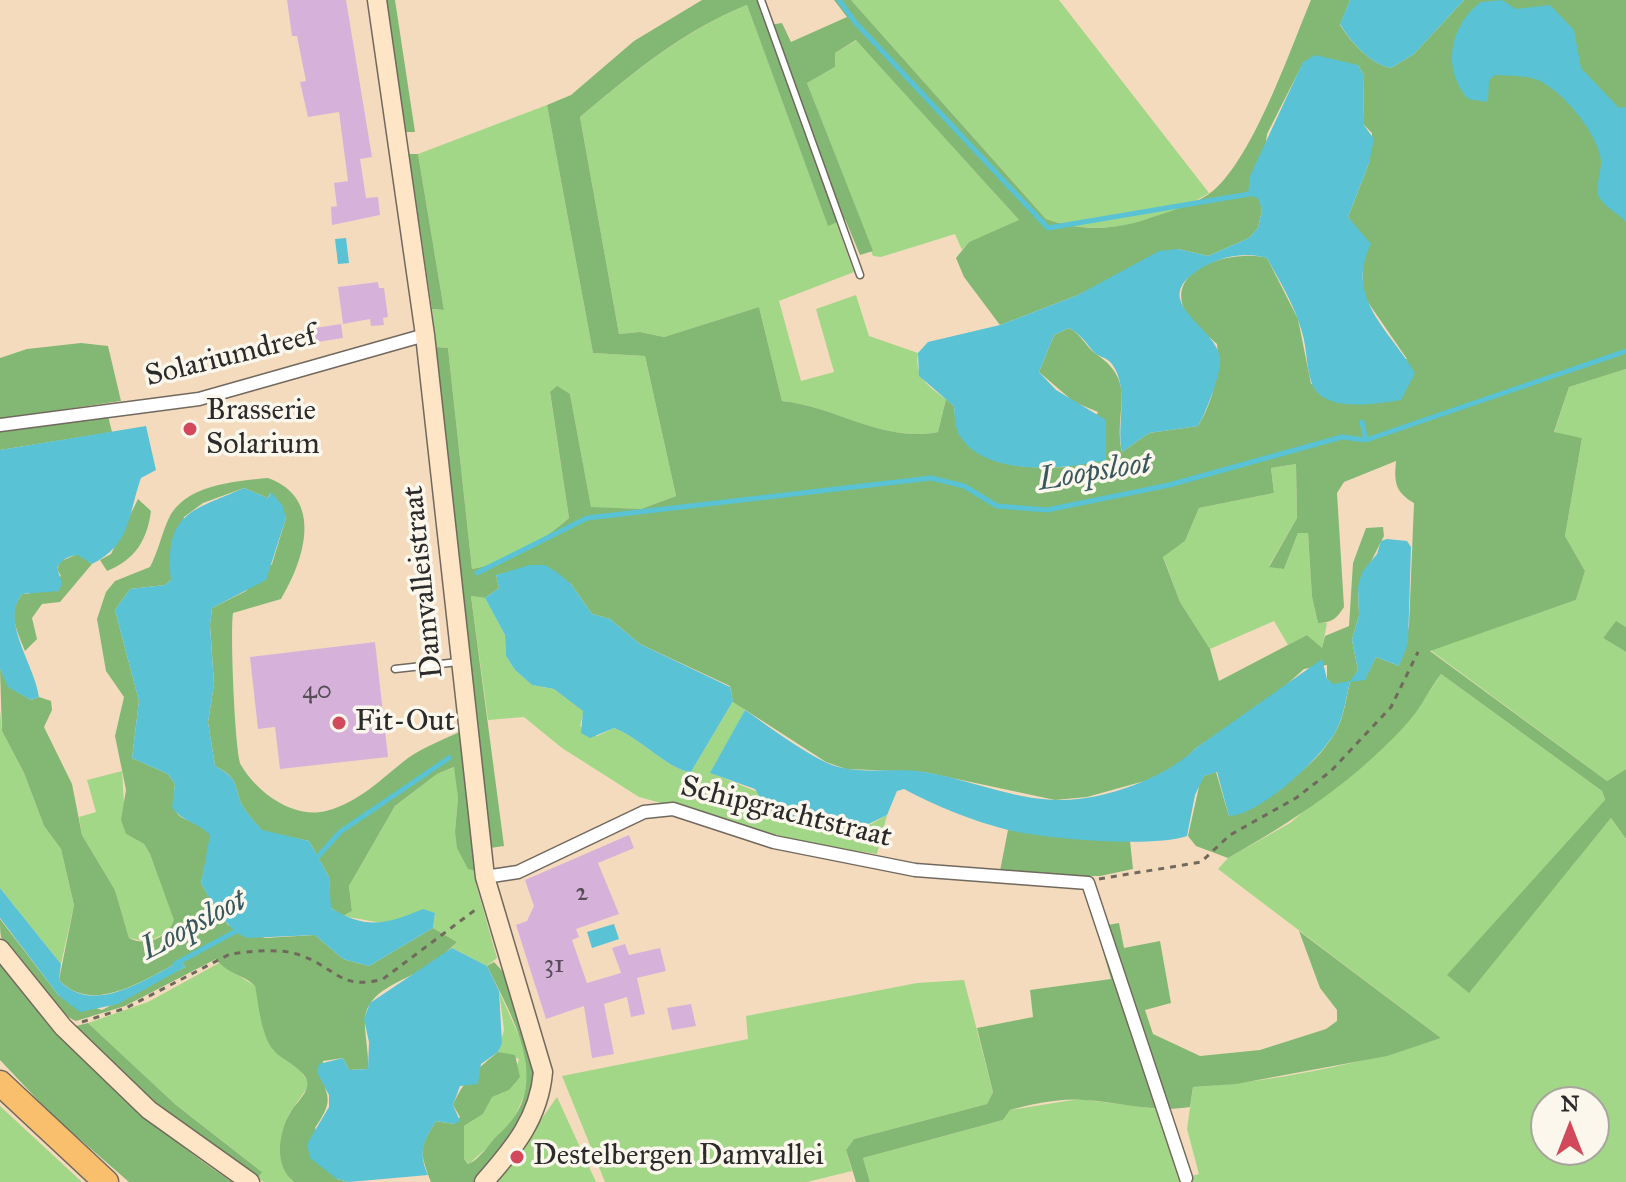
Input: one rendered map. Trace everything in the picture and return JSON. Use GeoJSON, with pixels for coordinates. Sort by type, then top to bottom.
{"type":"FeatureCollection","features":[{"type":"Feature","properties":{"kind":"highway"},"geometry":{"type":"LineString","coordinates":[[0,1083],[106,1182]]}},
{"type":"Feature","properties":{"kind":"street","name":"Damvalleistraat"},"geometry":{"type":"LineString","coordinates":[[377,0],[425,335],[485,877],[543,1072],[541,1094],[531,1122],[512,1151],[484,1182]]}},
{"type":"Feature","properties":{"kind":"street","name":"Solariumdreef"},"geometry":{"type":"LineString","coordinates":[[0,425],[199,399],[425,335]]}},
{"type":"Feature","properties":{"kind":"street","name":"Schipgrachtstraat"},"geometry":{"type":"LineString","coordinates":[[485,877],[518,872],[644,812],[673,809],[774,842],[915,870],[1088,883]]}},
{"type":"Feature","properties":{"kind":"street"},"geometry":{"type":"LineString","coordinates":[[1088,883],[1186,1178]]}},
{"type":"Feature","properties":{"kind":"street"},"geometry":{"type":"LineString","coordinates":[[0,949],[63,1027],[149,1110],[250,1182]]}},
{"type":"Feature","properties":{"kind":"lane"},"geometry":{"type":"LineString","coordinates":[[761,0],[860,275]]}},
{"type":"Feature","properties":{"kind":"lane"},"geometry":{"type":"LineString","coordinates":[[395,669],[461,662]]}},
{"type":"Feature","properties":{"kind":"path"},"geometry":{"type":"LineString","coordinates":[[1088,883],[1201,862],[1230,835],[1296,798],[1331,771],[1391,707],[1418,652]]}},
{"type":"Feature","properties":{"kind":"path"},"geometry":{"type":"LineString","coordinates":[[63,1027],[126,1008],[230,954],[297,954],[351,984],[383,979],[491,898]]}},
{"type":"Feature","properties":{"kind":"green space"},"geometry":{"type":"Polygon","coordinates":[[[386,0],[395,0],[415,132],[406,132],[386,0]]]}},
{"type":"Feature","properties":{"kind":"green space"},"geometry":{"type":"Polygon","coordinates":[[[702,0],[758,0],[769,25],[782,23],[791,42],[847,17],[834,0],[851,0],[1046,219],[1073,226],[1100,228],[1126,225],[1193,203],[1214,190],[1229,174],[1257,128],[1311,0],[1350,0],[1340,25],[1369,57],[1391,68],[1414,54],[1464,0],[1626,0],[1626,369],[1569,387],[1554,432],[1582,438],[1565,536],[1585,571],[1576,600],[1430,651],[1607,781],[1626,769],[1626,839],[1611,818],[1469,993],[1447,975],[1605,800],[1602,791],[1441,674],[1410,720],[1369,761],[1325,797],[1228,858],[1196,846],[1188,836],[1200,782],[1204,776],[1216,772],[1229,816],[1302,771],[1326,746],[1339,726],[1350,682],[1333,685],[1327,679],[1327,665],[1304,669],[1276,694],[1196,748],[1181,763],[1148,780],[1087,797],[1055,800],[924,772],[846,769],[826,762],[733,702],[730,686],[640,644],[610,619],[592,614],[571,584],[544,565],[496,575],[499,588],[485,598],[471,596],[504,846],[490,848],[436,347],[448,348],[472,569],[524,550],[569,518],[550,392],[557,386],[570,394],[591,507],[641,509],[676,496],[645,356],[593,353],[547,105],[571,95],[634,41],[702,0]],[[747,5],[680,40],[580,117],[619,334],[640,332],[664,337],[759,307],[782,401],[802,404],[878,428],[917,434],[938,432],[946,399],[954,406],[958,427],[966,442],[979,453],[1012,465],[1031,467],[1069,467],[1098,412],[1074,402],[1039,372],[1054,335],[1069,328],[1117,376],[1122,398],[1122,452],[1149,433],[1198,426],[1214,386],[1217,344],[1189,317],[1183,306],[1182,292],[1196,270],[1210,263],[1240,256],[1267,258],[1298,319],[1311,384],[1407,359],[1363,295],[1363,237],[1348,217],[1369,163],[1372,133],[1363,124],[1364,76],[1358,65],[1303,63],[1267,134],[1259,198],[1262,210],[1258,228],[1249,238],[1208,256],[1178,249],[1078,295],[1000,325],[964,277],[956,258],[969,242],[1019,220],[856,40],[835,53],[835,67],[807,83],[873,251],[860,255],[845,219],[828,226],[747,5]],[[1396,461],[1344,482],[1337,493],[1344,607],[1327,622],[1318,623],[1312,597],[1308,533],[1298,533],[1284,569],[1269,567],[1297,518],[1296,464],[1271,468],[1274,493],[1199,508],[1185,541],[1163,557],[1180,602],[1210,649],[1219,681],[1307,635],[1322,648],[1325,636],[1349,626],[1353,563],[1366,528],[1383,527],[1384,536],[1358,587],[1359,615],[1352,640],[1358,670],[1351,681],[1365,679],[1376,657],[1399,666],[1409,626],[1414,503],[1397,486],[1396,461]]]}},
{"type":"Feature","properties":{"kind":"green space"},"geometry":{"type":"Polygon","coordinates":[[[851,0],[1059,0],[1209,193],[1171,212],[1130,224],[1088,227],[1046,219],[851,0]]]}},
{"type":"Feature","properties":{"kind":"green space"},"geometry":{"type":"Polygon","coordinates":[[[747,5],[828,225],[836,222],[854,272],[779,301],[801,381],[834,372],[816,309],[856,295],[869,336],[918,353],[920,375],[946,399],[938,432],[897,432],[782,401],[759,307],[664,337],[640,332],[619,334],[580,117],[680,40],[747,5]]]}},
{"type":"Feature","properties":{"kind":"green space"},"geometry":{"type":"Polygon","coordinates":[[[857,40],[1020,221],[969,242],[962,250],[955,234],[881,257],[873,256],[807,83],[835,67],[835,53],[857,40]]]}},
{"type":"Feature","properties":{"kind":"green space"},"geometry":{"type":"Polygon","coordinates":[[[547,105],[593,353],[645,356],[676,496],[641,509],[591,508],[570,394],[550,393],[569,518],[524,550],[472,569],[448,348],[436,347],[432,309],[444,310],[418,154],[547,105]]]}},
{"type":"Feature","properties":{"kind":"green space"},"geometry":{"type":"Polygon","coordinates":[[[409,154],[418,154],[444,310],[432,309],[409,154]]]}},
{"type":"Feature","properties":{"kind":"green space"},"geometry":{"type":"Polygon","coordinates":[[[81,343],[108,346],[121,401],[0,419],[0,358],[27,349],[81,343]]]}},
{"type":"Feature","properties":{"kind":"green space"},"geometry":{"type":"Polygon","coordinates":[[[1626,369],[1626,627],[1616,622],[1603,638],[1626,652],[1626,769],[1607,781],[1430,650],[1576,600],[1585,571],[1565,536],[1582,438],[1554,433],[1569,387],[1626,369]]]}},
{"type":"Feature","properties":{"kind":"green space"},"geometry":{"type":"Polygon","coordinates":[[[108,416],[112,432],[0,450],[0,430],[108,416]]]}},
{"type":"Feature","properties":{"kind":"green space"},"geometry":{"type":"Polygon","coordinates":[[[1296,464],[1297,518],[1269,566],[1284,569],[1298,533],[1308,533],[1312,597],[1318,623],[1327,623],[1322,649],[1307,635],[1288,645],[1274,621],[1210,649],[1180,602],[1163,556],[1185,541],[1199,508],[1274,493],[1271,468],[1296,464]]]}},
{"type":"Feature","properties":{"kind":"green space"},"geometry":{"type":"Polygon","coordinates":[[[268,478],[286,487],[297,500],[303,515],[304,531],[297,566],[281,599],[233,613],[234,692],[241,765],[266,794],[278,802],[301,811],[326,811],[360,796],[414,754],[462,731],[477,871],[468,869],[457,848],[458,798],[454,767],[437,774],[395,806],[349,886],[352,911],[343,916],[330,907],[329,877],[309,841],[262,831],[243,807],[231,777],[215,766],[208,722],[214,684],[210,625],[212,608],[246,591],[272,564],[286,518],[270,493],[268,498],[244,488],[203,503],[184,517],[171,580],[165,585],[130,589],[115,610],[139,701],[132,758],[168,774],[175,784],[177,814],[211,835],[201,884],[228,925],[265,938],[315,935],[343,959],[369,966],[433,928],[457,942],[431,964],[388,988],[372,1001],[365,1019],[368,1069],[349,1070],[343,1058],[323,1061],[328,1101],[315,1128],[337,1179],[349,1182],[294,1182],[283,1167],[280,1149],[283,1130],[290,1113],[306,1090],[307,1082],[301,1072],[270,1046],[261,1021],[255,986],[250,982],[225,968],[216,959],[125,1006],[76,1021],[58,1008],[35,984],[1,935],[0,919],[59,996],[102,1010],[185,967],[181,961],[136,984],[103,995],[87,995],[59,980],[74,905],[61,849],[44,826],[24,773],[2,731],[0,669],[9,687],[31,700],[39,697],[51,701],[52,710],[44,727],[72,784],[82,835],[115,890],[129,938],[142,942],[162,936],[174,920],[150,854],[144,844],[126,834],[121,820],[126,790],[115,736],[124,697],[106,671],[97,619],[106,592],[115,581],[150,567],[168,520],[185,499],[211,487],[268,478]]]}},
{"type":"Feature","properties":{"kind":"green space"},"geometry":{"type":"Polygon","coordinates":[[[138,499],[151,511],[147,531],[126,561],[107,571],[100,560],[111,554],[138,499]]]}},
{"type":"Feature","properties":{"kind":"green space"},"geometry":{"type":"Polygon","coordinates":[[[78,554],[92,564],[60,602],[42,604],[32,618],[37,639],[25,651],[15,622],[17,601],[22,594],[28,594],[61,576],[57,569],[61,561],[78,554]]]}},
{"type":"Feature","properties":{"kind":"green space"},"geometry":{"type":"Polygon","coordinates":[[[471,596],[485,598],[505,635],[506,656],[515,670],[532,685],[554,689],[584,711],[580,726],[597,736],[614,728],[674,766],[691,772],[733,701],[745,710],[711,773],[849,829],[862,829],[887,815],[877,854],[814,845],[639,797],[562,748],[524,717],[488,720],[471,596]]]}},
{"type":"Feature","properties":{"kind":"green space"},"geometry":{"type":"Polygon","coordinates":[[[1616,621],[1626,627],[1626,652],[1603,638],[1616,621]]]}},
{"type":"Feature","properties":{"kind":"green space"},"geometry":{"type":"Polygon","coordinates":[[[1441,674],[1602,791],[1605,801],[1469,992],[1611,818],[1626,839],[1626,1182],[1190,1182],[1188,1177],[1199,1174],[1187,1129],[1193,1087],[1255,1081],[1318,1070],[1441,1038],[1218,869],[1228,858],[1290,823],[1411,719],[1441,674]]]}},
{"type":"Feature","properties":{"kind":"green space"},"geometry":{"type":"Polygon","coordinates":[[[0,710],[2,731],[24,773],[44,826],[61,849],[74,905],[61,964],[0,888],[0,710]]]}},
{"type":"Feature","properties":{"kind":"green space"},"geometry":{"type":"Polygon","coordinates":[[[455,767],[458,798],[455,831],[477,871],[476,884],[497,958],[487,966],[452,948],[457,942],[433,928],[435,913],[387,924],[343,916],[352,911],[349,886],[395,806],[437,774],[455,767]]]}},
{"type":"Feature","properties":{"kind":"green space"},"geometry":{"type":"Polygon","coordinates":[[[122,771],[126,834],[144,844],[150,854],[175,920],[171,930],[148,942],[129,938],[115,890],[82,835],[79,817],[96,812],[87,780],[122,771]]]}},
{"type":"Feature","properties":{"kind":"green space"},"geometry":{"type":"Polygon","coordinates":[[[1008,830],[1130,841],[1133,869],[1100,876],[999,876],[1008,830]]]}},
{"type":"Feature","properties":{"kind":"green space"},"geometry":{"type":"Polygon","coordinates":[[[1119,923],[1124,948],[1160,941],[1171,1003],[1145,1010],[1153,1034],[1200,1056],[1260,1050],[1326,1029],[1337,1021],[1337,1010],[1320,988],[1299,931],[1441,1038],[1387,1056],[1236,1084],[1193,1087],[1190,1107],[1150,1108],[1075,1100],[1010,1110],[1003,1120],[863,1158],[870,1182],[856,1182],[846,1150],[854,1139],[987,1104],[993,1092],[977,1028],[1033,1017],[1030,990],[1111,979],[1096,927],[1119,923]]]}},
{"type":"Feature","properties":{"kind":"green space"},"geometry":{"type":"Polygon","coordinates":[[[494,962],[507,976],[534,1061],[534,1086],[519,1130],[476,1182],[431,1182],[423,1157],[426,1138],[436,1121],[454,1124],[460,1117],[453,1105],[461,1089],[478,1069],[498,1052],[515,1055],[520,1077],[509,1090],[492,1097],[483,1114],[464,1126],[464,1159],[468,1164],[516,1115],[524,1095],[527,1074],[524,1052],[508,1008],[487,966],[494,962]]]}},
{"type":"Feature","properties":{"kind":"green space"},"geometry":{"type":"Polygon","coordinates":[[[219,963],[255,986],[273,1050],[301,1071],[307,1081],[307,1088],[289,1114],[284,1129],[290,1179],[294,1182],[264,1182],[257,1178],[261,1171],[176,1105],[88,1023],[148,1002],[219,963]]]}},
{"type":"Feature","properties":{"kind":"green space"},"geometry":{"type":"Polygon","coordinates":[[[0,965],[51,1025],[108,1082],[200,1160],[232,1182],[129,1182],[52,1115],[0,1060],[0,965]]]}},
{"type":"Feature","properties":{"kind":"green space"},"geometry":{"type":"Polygon","coordinates":[[[964,980],[993,1092],[987,1104],[854,1139],[846,1150],[852,1171],[807,1182],[605,1182],[562,1076],[748,1039],[746,1016],[917,983],[964,980]]]}},
{"type":"Feature","properties":{"kind":"green space"},"geometry":{"type":"Polygon","coordinates":[[[499,991],[523,1045],[528,1073],[525,1093],[511,1126],[469,1164],[464,1159],[464,1126],[483,1114],[491,1097],[509,1090],[519,1059],[498,1052],[504,1030],[499,991]]]}},
{"type":"Feature","properties":{"kind":"green space"},"geometry":{"type":"Polygon","coordinates":[[[88,1023],[176,1105],[262,1172],[257,1178],[164,1111],[76,1026],[88,1023]]]}},
{"type":"Feature","properties":{"kind":"green space"},"geometry":{"type":"Polygon","coordinates":[[[557,1097],[596,1182],[497,1182],[557,1097]]]}},
{"type":"Feature","properties":{"kind":"green space"},"geometry":{"type":"Polygon","coordinates":[[[1079,1099],[1158,1109],[1182,1182],[870,1182],[863,1158],[1003,1120],[1010,1110],[1079,1099]]]}},
{"type":"Feature","properties":{"kind":"green space"},"geometry":{"type":"Polygon","coordinates":[[[0,1106],[82,1182],[0,1182],[0,1106]]]}},
{"type":"Feature","properties":{"kind":"water"},"geometry":{"type":"Polygon","coordinates":[[[1350,0],[1464,0],[1414,54],[1391,68],[1376,62],[1362,51],[1340,24],[1350,0]]]}},
{"type":"Feature","properties":{"kind":"water"},"geometry":{"type":"Polygon","coordinates":[[[1502,0],[1516,9],[1550,5],[1574,30],[1581,68],[1619,108],[1626,107],[1626,222],[1599,197],[1601,160],[1596,145],[1584,123],[1557,93],[1538,80],[1517,76],[1495,75],[1489,80],[1488,102],[1468,99],[1460,87],[1452,61],[1456,35],[1462,22],[1481,2],[1502,0]]]}},
{"type":"Feature","properties":{"kind":"water"},"geometry":{"type":"Polygon","coordinates":[[[1315,55],[1358,65],[1364,76],[1363,124],[1374,139],[1369,163],[1348,217],[1371,244],[1364,263],[1366,297],[1383,328],[1415,373],[1401,400],[1337,403],[1316,391],[1309,375],[1299,322],[1267,258],[1237,256],[1207,265],[1188,278],[1180,289],[1186,311],[1215,345],[1220,357],[1216,382],[1198,426],[1149,433],[1122,452],[1121,395],[1117,374],[1110,362],[1094,352],[1069,328],[1054,335],[1039,372],[1056,390],[1106,420],[1106,460],[1070,466],[1028,467],[988,459],[972,449],[958,433],[954,406],[919,376],[918,353],[928,342],[1000,325],[1078,295],[1159,251],[1178,249],[1208,256],[1249,238],[1258,228],[1262,210],[1258,198],[1248,195],[1250,176],[1303,62],[1315,55]]]}},
{"type":"Feature","properties":{"kind":"water"},"geometry":{"type":"Polygon","coordinates":[[[346,238],[349,263],[338,264],[335,239],[346,238]]]}},
{"type":"Feature","properties":{"kind":"water"},"geometry":{"type":"Polygon","coordinates":[[[146,426],[156,470],[141,478],[127,527],[115,547],[92,564],[78,555],[66,558],[57,568],[62,583],[59,591],[22,594],[16,605],[17,630],[39,697],[31,700],[8,687],[0,669],[0,450],[146,426]]]}},
{"type":"Feature","properties":{"kind":"water"},"geometry":{"type":"Polygon","coordinates":[[[244,488],[268,498],[271,492],[282,505],[286,518],[266,580],[212,608],[210,626],[214,684],[208,722],[215,766],[231,778],[243,807],[262,830],[309,841],[329,877],[331,908],[366,922],[387,921],[423,909],[435,913],[433,928],[369,966],[343,959],[315,935],[248,938],[233,929],[201,884],[210,835],[180,816],[172,807],[175,784],[168,774],[132,758],[139,701],[115,610],[130,589],[165,585],[171,580],[172,540],[185,517],[244,488]]]}},
{"type":"Feature","properties":{"kind":"water"},"geometry":{"type":"Polygon","coordinates":[[[1381,541],[1407,541],[1411,547],[1408,644],[1399,666],[1376,657],[1365,680],[1350,682],[1341,718],[1330,741],[1305,769],[1257,806],[1229,816],[1217,772],[1204,776],[1195,795],[1187,836],[1171,840],[1125,842],[1025,833],[968,818],[904,789],[897,791],[887,815],[856,830],[838,822],[795,822],[768,810],[755,789],[710,773],[745,710],[806,751],[838,767],[924,772],[1040,799],[1073,800],[1111,793],[1149,779],[1183,759],[1322,659],[1327,679],[1333,684],[1350,681],[1358,670],[1352,640],[1359,615],[1358,587],[1362,572],[1377,554],[1381,541]]]}},
{"type":"Feature","properties":{"kind":"water"},"geometry":{"type":"Polygon","coordinates":[[[530,565],[545,565],[558,573],[571,584],[592,614],[610,619],[640,644],[730,687],[733,701],[691,772],[674,766],[614,728],[590,738],[581,733],[583,711],[554,689],[532,685],[515,670],[506,656],[505,635],[485,598],[499,588],[496,575],[530,565]]]}},
{"type":"Feature","properties":{"kind":"water"},"geometry":{"type":"Polygon","coordinates":[[[0,888],[61,964],[59,980],[73,991],[103,995],[136,985],[181,961],[185,967],[118,1004],[80,1012],[59,996],[0,918],[0,888]]]}},
{"type":"Feature","properties":{"kind":"water"},"geometry":{"type":"Polygon","coordinates":[[[614,924],[619,939],[592,948],[587,932],[614,924]]]}},
{"type":"Feature","properties":{"kind":"water"},"geometry":{"type":"Polygon","coordinates":[[[452,948],[487,966],[499,991],[502,1043],[498,1052],[481,1064],[478,1084],[460,1086],[453,1105],[460,1121],[454,1124],[436,1121],[432,1128],[423,1153],[428,1175],[349,1182],[337,1179],[310,1158],[307,1144],[329,1107],[329,1095],[317,1072],[319,1064],[343,1058],[349,1070],[368,1069],[369,1042],[364,1019],[370,1003],[452,948]]]}},
{"type":"Feature","properties":{"kind":"building"},"geometry":{"type":"Polygon","coordinates":[[[287,0],[346,0],[372,157],[360,159],[366,198],[378,197],[380,215],[332,225],[331,207],[337,206],[334,183],[348,181],[339,112],[308,117],[300,82],[306,81],[297,36],[292,36],[287,0]]]}},
{"type":"Feature","properties":{"kind":"building"},"geometry":{"type":"Polygon","coordinates":[[[378,282],[379,288],[384,288],[388,317],[383,318],[384,325],[371,326],[370,319],[343,324],[338,287],[378,282]]]}},
{"type":"Feature","properties":{"kind":"building"},"geometry":{"type":"Polygon","coordinates":[[[341,324],[343,338],[304,344],[302,330],[341,324]]]}},
{"type":"Feature","properties":{"kind":"building"},"geometry":{"type":"Polygon","coordinates":[[[375,642],[388,757],[280,769],[275,727],[258,729],[250,657],[375,642]]]}},
{"type":"Feature","properties":{"kind":"building"},"geometry":{"type":"Polygon","coordinates":[[[629,835],[634,848],[598,863],[619,914],[576,929],[579,937],[572,940],[587,983],[621,973],[612,948],[625,944],[629,955],[660,948],[666,971],[637,978],[645,1014],[631,1017],[627,997],[604,1004],[614,1054],[592,1058],[584,1006],[546,1019],[516,925],[527,921],[534,906],[525,880],[629,835]]]}},
{"type":"Feature","properties":{"kind":"building"},"geometry":{"type":"Polygon","coordinates":[[[691,1004],[696,1026],[672,1030],[667,1008],[691,1004]]]}},
{"type":"Feature","properties":{"kind":"waterway"},"geometry":{"type":"LineString","coordinates":[[839,0],[855,22],[1048,228],[1255,193]]}},
{"type":"Feature","properties":{"kind":"waterway","name":"Loopsloot"},"geometry":{"type":"LineString","coordinates":[[477,573],[587,518],[931,478],[964,486],[997,506],[1047,510],[1169,485],[1342,437],[1366,440],[1626,351]]}},
{"type":"Feature","properties":{"kind":"waterway"},"geometry":{"type":"LineString","coordinates":[[1362,422],[1366,440]]}},
{"type":"Feature","properties":{"kind":"waterway","name":"Loopsloot"},"geometry":{"type":"LineString","coordinates":[[314,861],[340,832],[449,758]]}},
{"type":"Feature","properties":{"kind":"waterway","name":"Loopsloot"},"geometry":{"type":"LineString","coordinates":[[175,964],[240,929]]}},
{"type":"Feature","properties":{"kind":"place","name":"Brasserie Solarium"},"geometry":{"type":"Point","coordinates":[190,429]}},
{"type":"Feature","properties":{"kind":"place","name":"Fit-Out"},"geometry":{"type":"Point","coordinates":[339,723]}},
{"type":"Feature","properties":{"kind":"place","name":"Destelbergen Damvallei"},"geometry":{"type":"Point","coordinates":[517,1157]}}]}
